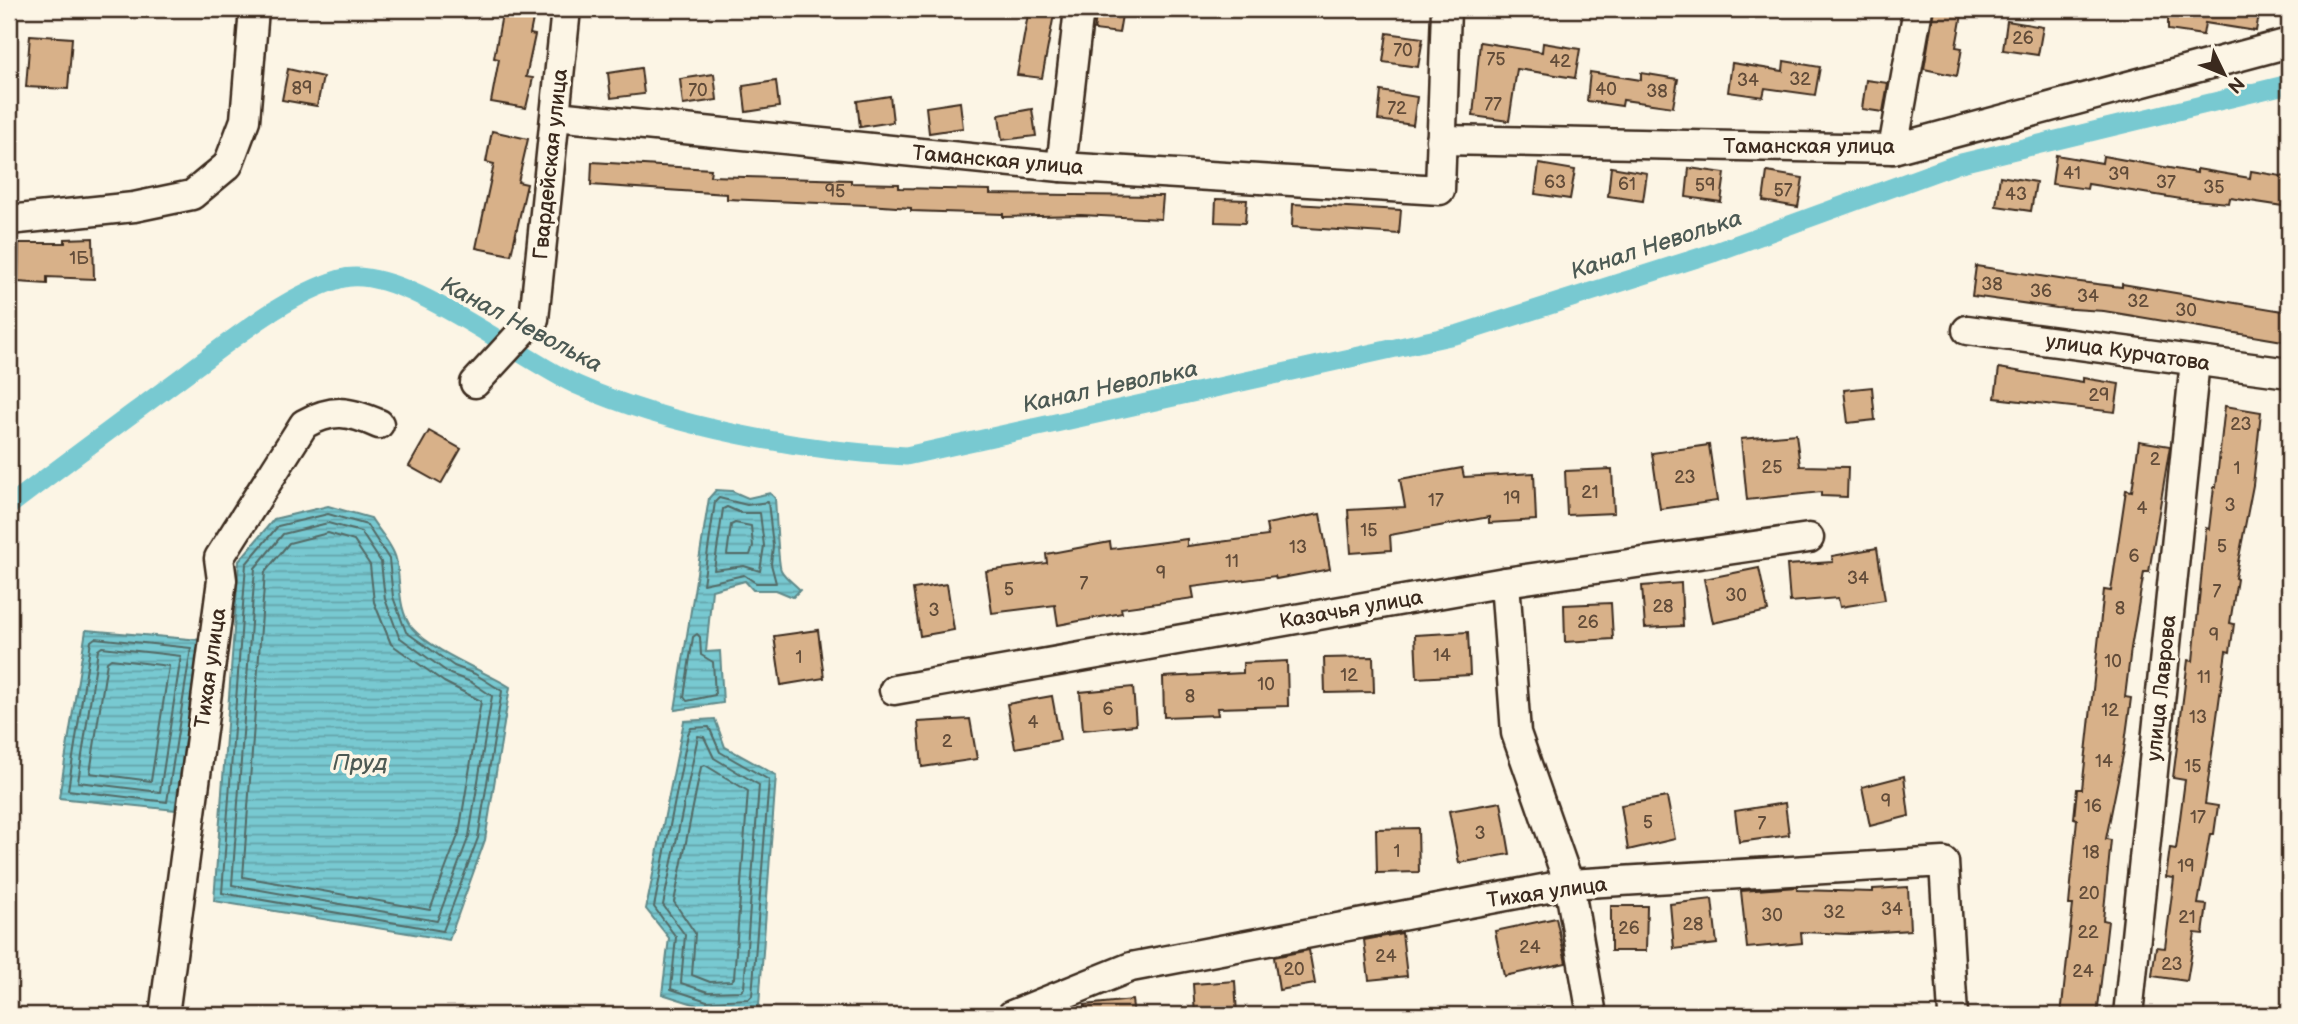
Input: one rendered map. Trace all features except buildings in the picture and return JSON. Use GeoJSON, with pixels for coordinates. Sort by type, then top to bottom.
{"type":"FeatureCollection","features":[{"type":"Feature","properties":{"kind":"street"},"geometry":{"type":"LineString","coordinates":[[9,220],[134,207],[192,195],[228,165],[245,120],[254,9]]}},
{"type":"Feature","properties":{"kind":"street","name":"Гвардейская улица"},"geometry":{"type":"LineString","coordinates":[[475,383],[526,327],[556,116],[566,9]]}},
{"type":"Feature","properties":{"kind":"street"},"geometry":{"type":"LineString","coordinates":[[1061,167],[1079,9]]}},
{"type":"Feature","properties":{"kind":"street"},"geometry":{"type":"LineString","coordinates":[[1441,140],[1446,9]]}},
{"type":"Feature","properties":{"kind":"street"},"geometry":{"type":"LineString","coordinates":[[1894,149],[1918,9]]}},
{"type":"Feature","properties":{"kind":"street","name":"Таманская улица"},"geometry":{"type":"LineString","coordinates":[[556,116],[1061,167],[1440,190],[1441,140],[1894,149],[2289,43]]}},
{"type":"Feature","properties":{"kind":"street","name":"улица Курчатова"},"geometry":{"type":"LineString","coordinates":[[1967,330],[2289,373]]}},
{"type":"Feature","properties":{"kind":"street","name":"улица Лаврова"},"geometry":{"type":"LineString","coordinates":[[2127,1015],[2195,361]]}},
{"type":"Feature","properties":{"kind":"street","name":"Тихая улица"},"geometry":{"type":"LineString","coordinates":[[164,1015],[222,580],[219,558],[304,424],[322,414],[339,411],[379,424]]}},
{"type":"Feature","properties":{"kind":"street","name":"Казачья улица"},"geometry":{"type":"LineString","coordinates":[[894,690],[1505,582],[1809,538]]}},
{"type":"Feature","properties":{"kind":"street"},"geometry":{"type":"LineString","coordinates":[[1505,582],[1516,733],[1569,884],[1592,1015]]}},
{"type":"Feature","properties":{"kind":"street","name":"Тихая улица"},"geometry":{"type":"LineString","coordinates":[[1012,1015],[1131,967],[1569,884],[1944,862],[1953,1015]]}},
{"type":"Feature","properties":{"kind":"water"},"geometry":{"type":"Polygon","coordinates":[[[716,490],[732,491],[748,498],[770,493],[775,498],[781,570],[800,590],[793,597],[776,590],[753,590],[745,581],[712,590],[706,652],[720,651],[723,703],[675,710],[709,498],[716,490]]]}},
{"type":"Feature","properties":{"kind":"water","name":"Пруд"},"geometry":{"type":"Polygon","coordinates":[[[328,506],[371,518],[392,548],[404,613],[412,628],[432,645],[510,687],[485,840],[449,940],[214,901],[239,561],[274,519],[328,506]]]}},
{"type":"Feature","properties":{"kind":"water"},"geometry":{"type":"Polygon","coordinates":[[[86,630],[200,640],[175,810],[59,798],[86,630]]]}},
{"type":"Feature","properties":{"kind":"water"},"geometry":{"type":"Polygon","coordinates":[[[715,719],[725,747],[776,775],[759,1006],[706,1008],[662,994],[669,938],[646,909],[684,721],[715,719]]]}},
{"type":"Feature","properties":{"kind":"waterway","name":"Канал Неволька"},"geometry":{"type":"LineString","coordinates":[[9,506],[260,320],[300,296],[340,279],[365,277],[426,298],[553,373],[614,400],[654,413],[696,425],[782,442],[824,449],[906,456],[1459,334],[1713,253],[1957,164],[2289,84]]}}]}
